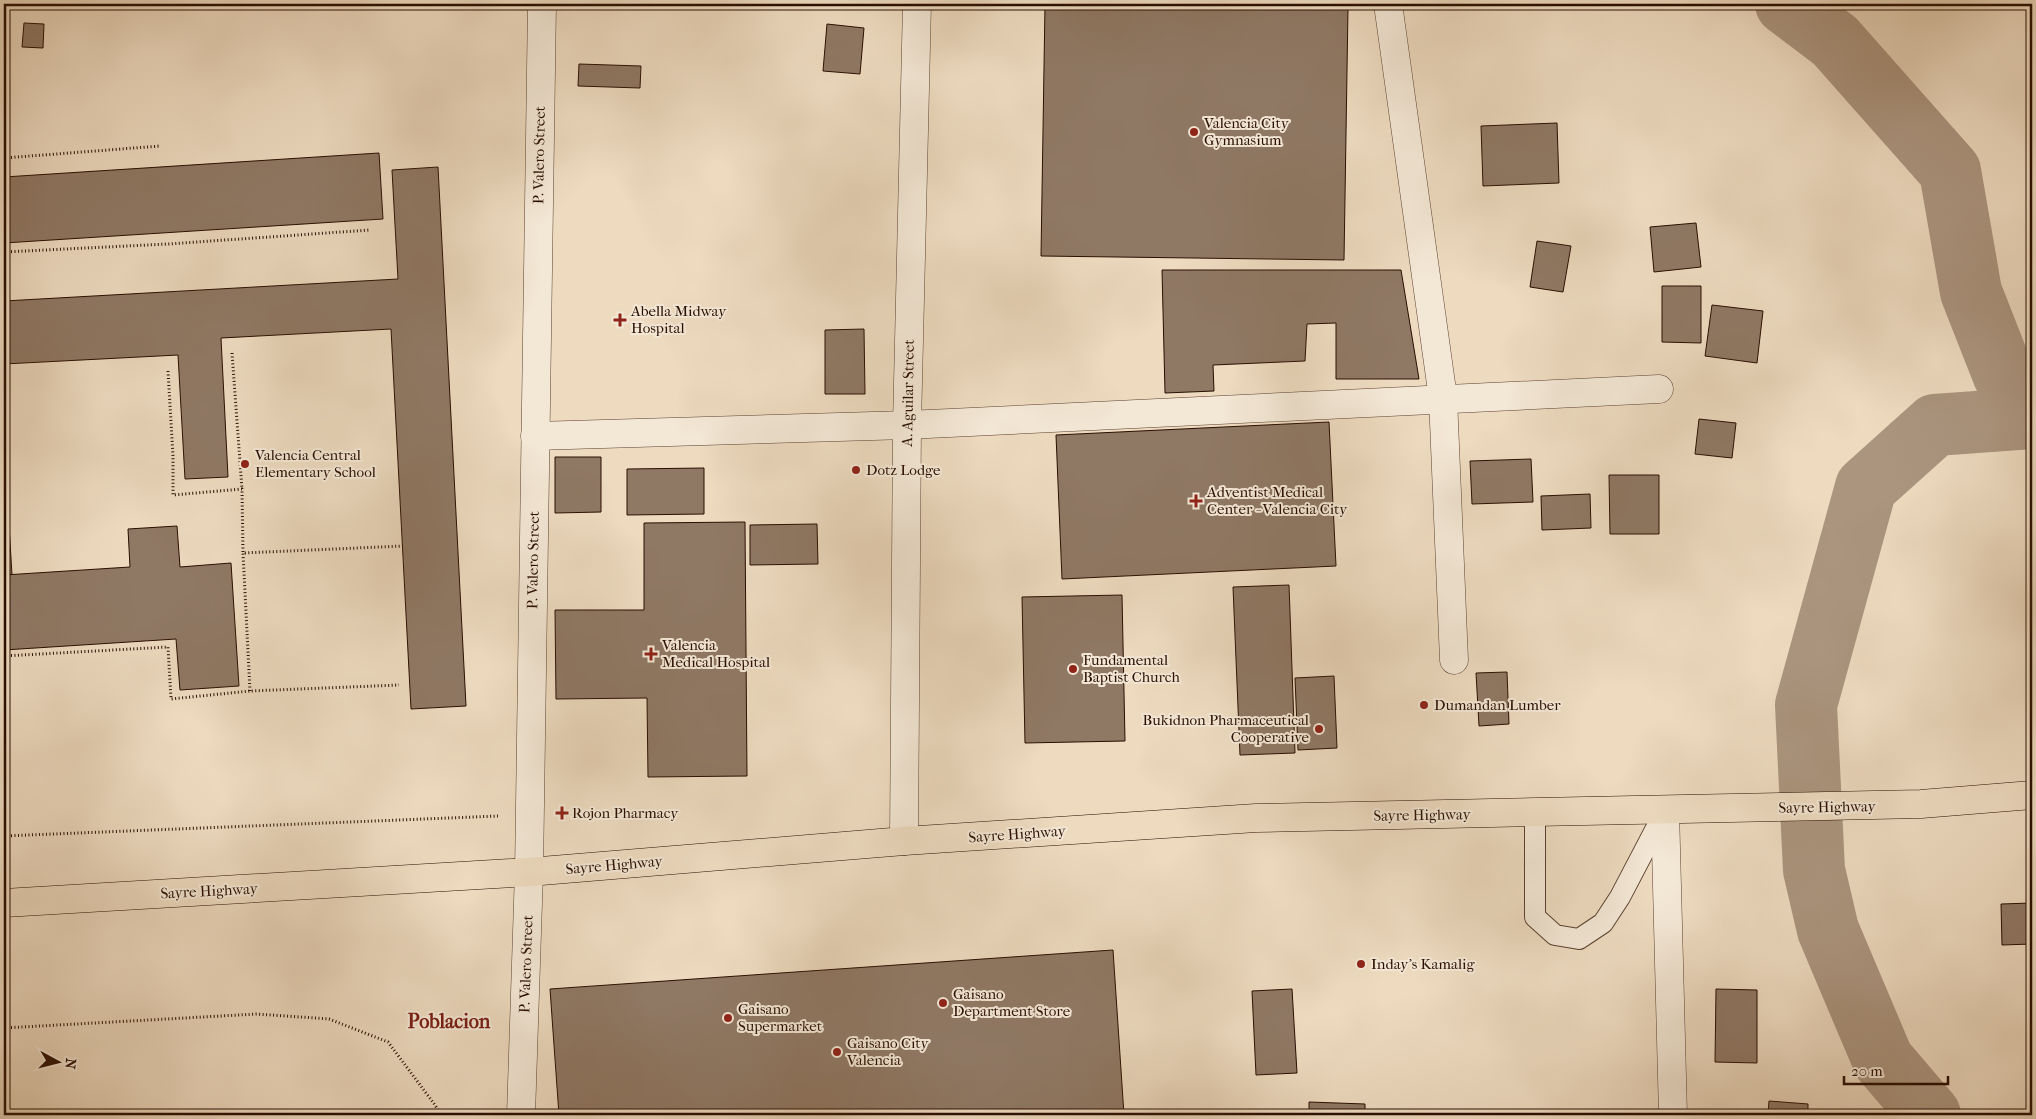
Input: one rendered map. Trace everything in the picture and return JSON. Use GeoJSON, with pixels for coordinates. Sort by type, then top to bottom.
{"type":"FeatureCollection","features":[{"type":"Feature","properties":{"kind":"highway","name":"Sayre Highway"},"geometry":{"type":"LineString","coordinates":[[4,903],[529,872],[904,841],[1256,818],[1921,804],[2032,795]]}},
{"type":"Feature","properties":{"kind":"street","name":"P. Valero Street"},"geometry":{"type":"LineString","coordinates":[[522,1115],[529,872],[542,4]]}},
{"type":"Feature","properties":{"kind":"street","name":"A. Aguilar Street"},"geometry":{"type":"LineString","coordinates":[[904,841],[907,425],[917,4]]}},
{"type":"Feature","properties":{"kind":"street"},"geometry":{"type":"LineString","coordinates":[[1388,4],[1443,398],[1454,660]]}},
{"type":"Feature","properties":{"kind":"street"},"geometry":{"type":"LineString","coordinates":[[535,436],[907,425],[1659,389]]}},
{"type":"Feature","properties":{"kind":"street"},"geometry":{"type":"LineString","coordinates":[[1665,810],[1673,1115]]}},
{"type":"Feature","properties":{"kind":"lane"},"geometry":{"type":"LineString","coordinates":[[1535,813],[1535,917],[1555,935],[1579,939],[1603,923],[1620,897],[1665,810]]}},
{"type":"Feature","properties":{"kind":"path"},"geometry":{"type":"LineString","coordinates":[[4,158],[160,146]]}},
{"type":"Feature","properties":{"kind":"path"},"geometry":{"type":"LineString","coordinates":[[4,252],[168,244],[370,230]]}},
{"type":"Feature","properties":{"kind":"path"},"geometry":{"type":"LineString","coordinates":[[232,353],[242,489],[243,553],[250,690]]}},
{"type":"Feature","properties":{"kind":"path"},"geometry":{"type":"LineString","coordinates":[[168,371],[173,456],[172,495],[242,489]]}},
{"type":"Feature","properties":{"kind":"path"},"geometry":{"type":"LineString","coordinates":[[243,553],[403,546]]}},
{"type":"Feature","properties":{"kind":"path"},"geometry":{"type":"LineString","coordinates":[[4,656],[168,647],[170,699],[250,690],[399,685]]}},
{"type":"Feature","properties":{"kind":"path"},"geometry":{"type":"LineString","coordinates":[[4,836],[529,815]]}},
{"type":"Feature","properties":{"kind":"path"},"geometry":{"type":"LineString","coordinates":[[4,1028],[257,1014],[328,1019],[388,1042],[436,1105],[441,1115]]}},
{"type":"Feature","properties":{"kind":"building","name":"Valencia City Gymnasium"},"geometry":{"type":"Polygon","coordinates":[[[1045,4],[1348,8],[1344,260],[1041,256],[1045,4]]]}},
{"type":"Feature","properties":{"kind":"building"},"geometry":{"type":"Polygon","coordinates":[[[24,23],[44,24],[43,48],[22,47],[24,23]]]}},
{"type":"Feature","properties":{"kind":"building"},"geometry":{"type":"Polygon","coordinates":[[[827,24],[864,28],[860,74],[823,71],[827,24]]]}},
{"type":"Feature","properties":{"kind":"building"},"geometry":{"type":"Polygon","coordinates":[[[579,64],[641,66],[640,88],[578,86],[579,64]]]}},
{"type":"Feature","properties":{"kind":"building"},"geometry":{"type":"Polygon","coordinates":[[[1557,123],[1559,183],[1483,186],[1481,126],[1557,123]]]}},
{"type":"Feature","properties":{"kind":"building"},"geometry":{"type":"Polygon","coordinates":[[[379,153],[383,219],[4,243],[4,177],[379,153]]]}},
{"type":"Feature","properties":{"kind":"building"},"geometry":{"type":"Polygon","coordinates":[[[438,167],[466,706],[411,709],[391,329],[221,338],[228,477],[185,479],[178,355],[4,364],[4,301],[398,279],[392,170],[438,167]]]}},
{"type":"Feature","properties":{"kind":"building"},"geometry":{"type":"Polygon","coordinates":[[[1696,223],[1701,267],[1654,272],[1650,227],[1696,223]]]}},
{"type":"Feature","properties":{"kind":"building"},"geometry":{"type":"Polygon","coordinates":[[[1537,241],[1571,246],[1563,292],[1530,287],[1537,241]]]}},
{"type":"Feature","properties":{"kind":"building"},"geometry":{"type":"Polygon","coordinates":[[[1162,270],[1401,270],[1419,379],[1336,379],[1336,323],[1307,324],[1305,361],[1213,365],[1214,391],[1165,393],[1162,270]]]}},
{"type":"Feature","properties":{"kind":"building"},"geometry":{"type":"Polygon","coordinates":[[[1662,286],[1701,286],[1701,343],[1662,342],[1662,286]]]}},
{"type":"Feature","properties":{"kind":"building"},"geometry":{"type":"Polygon","coordinates":[[[1712,305],[1763,311],[1757,363],[1705,356],[1712,305]]]}},
{"type":"Feature","properties":{"kind":"building"},"geometry":{"type":"Polygon","coordinates":[[[864,329],[865,394],[825,394],[825,330],[864,329]]]}},
{"type":"Feature","properties":{"kind":"building"},"geometry":{"type":"Polygon","coordinates":[[[1699,419],[1736,423],[1732,458],[1695,454],[1699,419]]]}},
{"type":"Feature","properties":{"kind":"building","name":"Adventist Medical Center - Valencia City"},"geometry":{"type":"Polygon","coordinates":[[[1329,422],[1336,566],[1062,579],[1056,435],[1329,422]]]}},
{"type":"Feature","properties":{"kind":"building"},"geometry":{"type":"Polygon","coordinates":[[[4,443],[12,575],[4,575],[4,443]]]}},
{"type":"Feature","properties":{"kind":"building"},"geometry":{"type":"Polygon","coordinates":[[[555,457],[601,457],[601,512],[555,513],[555,457]]]}},
{"type":"Feature","properties":{"kind":"building"},"geometry":{"type":"Polygon","coordinates":[[[1531,459],[1533,502],[1472,504],[1470,461],[1531,459]]]}},
{"type":"Feature","properties":{"kind":"building"},"geometry":{"type":"Polygon","coordinates":[[[704,468],[704,514],[627,515],[627,469],[704,468]]]}},
{"type":"Feature","properties":{"kind":"building"},"geometry":{"type":"Polygon","coordinates":[[[1609,475],[1659,475],[1659,534],[1610,534],[1609,475]]]}},
{"type":"Feature","properties":{"kind":"building"},"geometry":{"type":"Polygon","coordinates":[[[1590,494],[1591,528],[1542,530],[1541,496],[1590,494]]]}},
{"type":"Feature","properties":{"kind":"building","name":"Valencia Medical Hospital"},"geometry":{"type":"Polygon","coordinates":[[[745,522],[747,776],[648,777],[647,698],[556,699],[555,610],[644,610],[644,523],[745,522]]]}},
{"type":"Feature","properties":{"kind":"building"},"geometry":{"type":"Polygon","coordinates":[[[817,524],[818,564],[750,565],[750,525],[817,524]]]}},
{"type":"Feature","properties":{"kind":"building"},"geometry":{"type":"Polygon","coordinates":[[[177,526],[180,567],[231,563],[239,686],[180,690],[176,639],[4,650],[4,575],[130,567],[128,529],[177,526]]]}},
{"type":"Feature","properties":{"kind":"building"},"geometry":{"type":"Polygon","coordinates":[[[1289,585],[1295,753],[1240,755],[1233,587],[1289,585]]]}},
{"type":"Feature","properties":{"kind":"building","name":"Fundamental Baptist Church"},"geometry":{"type":"Polygon","coordinates":[[[1122,595],[1125,741],[1025,743],[1022,597],[1122,595]]]}},
{"type":"Feature","properties":{"kind":"building"},"geometry":{"type":"Polygon","coordinates":[[[1507,672],[1509,724],[1479,726],[1476,673],[1507,672]]]}},
{"type":"Feature","properties":{"kind":"building"},"geometry":{"type":"Polygon","coordinates":[[[1334,676],[1337,748],[1298,750],[1295,678],[1334,676]]]}},
{"type":"Feature","properties":{"kind":"building"},"geometry":{"type":"Polygon","coordinates":[[[2032,903],[2032,944],[2002,945],[2001,904],[2032,903]]]}},
{"type":"Feature","properties":{"kind":"building","name":"Gaisano City Valencia"},"geometry":{"type":"Polygon","coordinates":[[[1113,950],[1124,1115],[559,1115],[550,989],[1113,950]]]}},
{"type":"Feature","properties":{"kind":"building"},"geometry":{"type":"Polygon","coordinates":[[[1292,989],[1297,1073],[1256,1075],[1252,991],[1292,989]]]}},
{"type":"Feature","properties":{"kind":"building"},"geometry":{"type":"Polygon","coordinates":[[[1716,989],[1757,990],[1757,1063],[1715,1062],[1716,989]]]}},
{"type":"Feature","properties":{"kind":"building"},"geometry":{"type":"Polygon","coordinates":[[[1769,1101],[1808,1104],[1808,1115],[1768,1115],[1769,1101]]]}},
{"type":"Feature","properties":{"kind":"building"},"geometry":{"type":"Polygon","coordinates":[[[1309,1102],[1365,1104],[1365,1115],[1309,1115],[1309,1102]]]}},
{"type":"Feature","properties":{"kind":"waterway"},"geometry":{"type":"LineString","coordinates":[[1786,4],[1835,41],[1950,171],[1971,292],[2004,376],[2032,402]]}},
{"type":"Feature","properties":{"kind":"waterway"},"geometry":{"type":"LineString","coordinates":[[1930,1115],[1883,1060],[1828,930],[1814,870],[1806,705],[1866,487],[1935,425],[2032,418]]}},
{"type":"Feature","properties":{"kind":"place","name":"Valencia City Gymnasium"},"geometry":{"type":"Point","coordinates":[1194,132]}},
{"type":"Feature","properties":{"kind":"place","name":"Abella Midway Hospital"},"geometry":{"type":"Point","coordinates":[620,320]}},
{"type":"Feature","properties":{"kind":"place","name":"Valencia Central Elementary School"},"geometry":{"type":"Point","coordinates":[245,464]}},
{"type":"Feature","properties":{"kind":"place","name":"Dotz Lodge"},"geometry":{"type":"Point","coordinates":[856,470]}},
{"type":"Feature","properties":{"kind":"place","name":"Adventist Medical Center - Valencia City"},"geometry":{"type":"Point","coordinates":[1196,501]}},
{"type":"Feature","properties":{"kind":"place","name":"Valencia Medical Hospital"},"geometry":{"type":"Point","coordinates":[651,654]}},
{"type":"Feature","properties":{"kind":"place","name":"Fundamental Baptist Church"},"geometry":{"type":"Point","coordinates":[1073,669]}},
{"type":"Feature","properties":{"kind":"place","name":"Dumandan Lumber"},"geometry":{"type":"Point","coordinates":[1424,705]}},
{"type":"Feature","properties":{"kind":"place","name":"Bukidnon Pharmaceutical Cooperative"},"geometry":{"type":"Point","coordinates":[1319,729]}},
{"type":"Feature","properties":{"kind":"place","name":"Rojon Pharmacy"},"geometry":{"type":"Point","coordinates":[562,813]}},
{"type":"Feature","properties":{"kind":"place","name":"Inday's Kamalig"},"geometry":{"type":"Point","coordinates":[1361,964]}},
{"type":"Feature","properties":{"kind":"place","name":"Gaisano Department Store"},"geometry":{"type":"Point","coordinates":[943,1003]}},
{"type":"Feature","properties":{"kind":"place","name":"Gaisano Supermarket"},"geometry":{"type":"Point","coordinates":[728,1018]}},
{"type":"Feature","properties":{"kind":"place","name":"Gaisano City Valencia"},"geometry":{"type":"Point","coordinates":[837,1052]}},
{"type":"Feature","properties":{"kind":"district","name":"Poblacion"},"geometry":{"type":"Point","coordinates":[449,1021]}}]}
